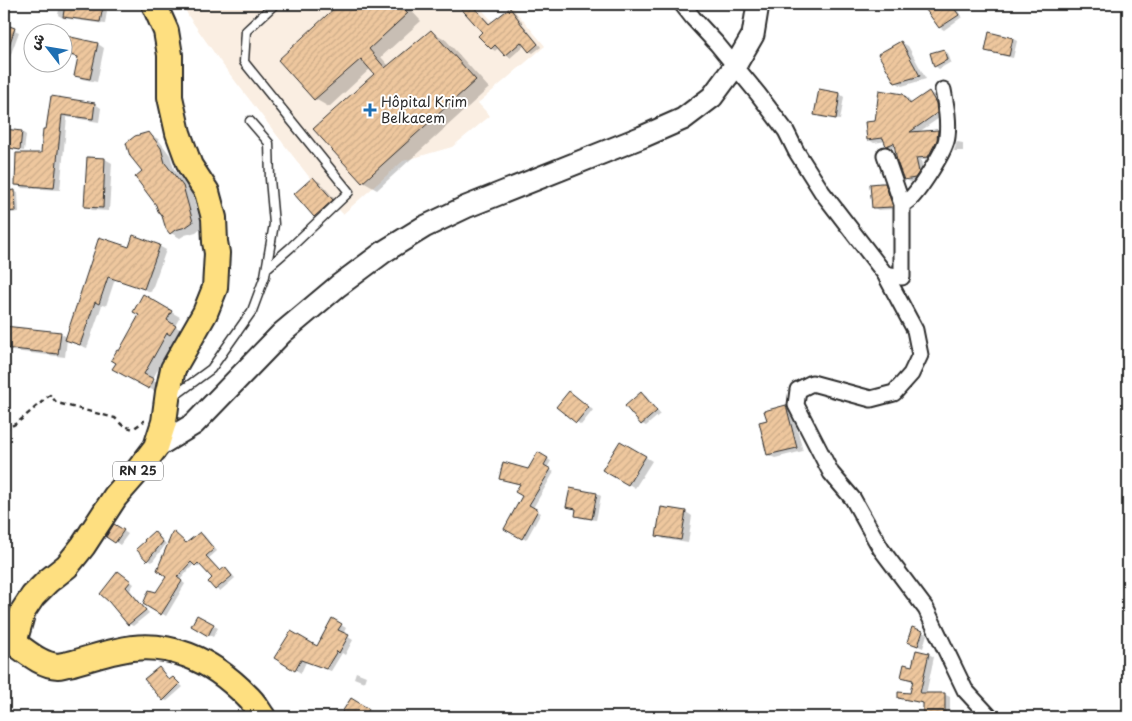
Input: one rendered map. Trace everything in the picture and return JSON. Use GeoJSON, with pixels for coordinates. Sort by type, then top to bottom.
{"type":"FeatureCollection","features":[{"type":"Feature","properties":{"kind":"main road","name":"RN 25"},"geometry":{"type":"LineString","coordinates":[[154,4],[166,31],[170,55],[170,97],[178,133],[190,166],[207,192],[214,218],[214,242],[217,253],[215,288],[205,313],[173,369],[164,422],[159,438],[136,473],[115,497],[83,546],[67,566],[33,596],[23,611],[14,643],[43,663],[58,666],[118,650],[148,647],[177,651],[198,659],[222,673],[249,697],[263,717]]}},
{"type":"Feature","properties":{"kind":"street"},"geometry":{"type":"LineString","coordinates":[[682,4],[758,94],[786,131],[796,151],[822,192],[885,274],[915,330],[920,354],[911,374],[894,393],[871,399],[812,384],[798,390],[796,405],[831,474],[853,499],[881,549],[926,609],[966,690],[990,717]]}},
{"type":"Feature","properties":{"kind":"street"},"geometry":{"type":"LineString","coordinates":[[159,438],[194,424],[282,333],[338,286],[385,251],[424,227],[466,207],[684,119],[712,97],[735,66],[753,35],[758,4]]}},
{"type":"Feature","properties":{"kind":"street"},"geometry":{"type":"LineString","coordinates":[[902,204],[908,201],[922,183],[948,139],[948,114],[944,90]]}},
{"type":"Feature","properties":{"kind":"street"},"geometry":{"type":"LineString","coordinates":[[885,155],[902,204],[902,277],[885,274]]}},
{"type":"Feature","properties":{"kind":"lane"},"geometry":{"type":"LineString","coordinates":[[267,268],[350,192],[244,62],[246,31],[276,4]]}},
{"type":"Feature","properties":{"kind":"lane"},"geometry":{"type":"LineString","coordinates":[[167,401],[210,369],[252,311],[265,276],[274,224],[269,142],[250,121]]}},
{"type":"Feature","properties":{"kind":"path"},"geometry":{"type":"LineString","coordinates":[[4,430],[17,423],[50,395],[57,403],[115,418],[122,425],[133,429],[144,421],[159,438]]}},
{"type":"Feature","properties":{"kind":"shaded area","name":"Hôpital Krim Belkacem"},"geometry":{"type":"Polygon","coordinates":[[[182,4],[477,4],[494,23],[512,7],[545,46],[478,103],[490,116],[452,147],[403,161],[343,214],[313,182],[222,64],[182,4]]]}},
{"type":"Feature","properties":{"kind":"building"},"geometry":{"type":"Polygon","coordinates":[[[65,4],[103,7],[100,22],[63,17],[65,4]]]}},
{"type":"Feature","properties":{"kind":"building"},"geometry":{"type":"Polygon","coordinates":[[[339,4],[400,4],[408,13],[369,49],[385,68],[431,30],[476,80],[362,183],[313,129],[374,74],[361,59],[314,100],[278,60],[339,4]]]}},
{"type":"Feature","properties":{"kind":"building"},"geometry":{"type":"Polygon","coordinates":[[[457,4],[471,4],[489,24],[510,8],[538,44],[529,52],[521,42],[505,56],[495,45],[491,49],[478,36],[482,32],[457,4]]]}},
{"type":"Feature","properties":{"kind":"building"},"geometry":{"type":"Polygon","coordinates":[[[936,4],[951,4],[959,15],[939,28],[926,10],[936,4]]]}},
{"type":"Feature","properties":{"kind":"building"},"geometry":{"type":"Polygon","coordinates":[[[4,24],[15,28],[5,57],[4,57],[4,24]]]}},
{"type":"Feature","properties":{"kind":"building"},"geometry":{"type":"Polygon","coordinates":[[[989,32],[1013,38],[1009,56],[985,51],[989,32]]]}},
{"type":"Feature","properties":{"kind":"building"},"geometry":{"type":"Polygon","coordinates":[[[72,37],[98,43],[90,79],[74,76],[78,57],[72,56],[72,37]]]}},
{"type":"Feature","properties":{"kind":"building"},"geometry":{"type":"Polygon","coordinates":[[[901,41],[920,76],[895,83],[878,54],[901,41]]]}},
{"type":"Feature","properties":{"kind":"building"},"geometry":{"type":"Polygon","coordinates":[[[944,49],[947,60],[934,67],[930,53],[944,49]]]}},
{"type":"Feature","properties":{"kind":"building"},"geometry":{"type":"Polygon","coordinates":[[[819,89],[840,93],[836,119],[814,115],[819,89]]]}},
{"type":"Feature","properties":{"kind":"building"},"geometry":{"type":"Polygon","coordinates":[[[879,90],[903,94],[910,104],[929,91],[936,103],[937,113],[910,132],[938,130],[937,140],[928,157],[916,158],[919,172],[915,178],[904,180],[897,162],[894,143],[886,146],[883,138],[867,140],[865,122],[875,121],[879,90]]]}},
{"type":"Feature","properties":{"kind":"building"},"geometry":{"type":"Polygon","coordinates":[[[51,96],[95,103],[93,119],[62,115],[54,188],[15,185],[16,153],[41,153],[43,129],[46,129],[51,96]]]}},
{"type":"Feature","properties":{"kind":"building"},"geometry":{"type":"Polygon","coordinates":[[[4,129],[22,131],[20,150],[4,147],[4,129]]]}},
{"type":"Feature","properties":{"kind":"building"},"geometry":{"type":"Polygon","coordinates":[[[149,132],[161,148],[165,163],[183,186],[193,222],[170,234],[156,205],[135,177],[142,171],[130,156],[126,143],[135,136],[149,132]]]}},
{"type":"Feature","properties":{"kind":"building"},"geometry":{"type":"Polygon","coordinates":[[[87,157],[105,158],[103,208],[84,207],[87,157]]]}},
{"type":"Feature","properties":{"kind":"building"},"geometry":{"type":"Polygon","coordinates":[[[313,177],[333,200],[314,217],[294,194],[313,177]]]}},
{"type":"Feature","properties":{"kind":"building"},"geometry":{"type":"Polygon","coordinates":[[[885,183],[893,207],[872,208],[870,184],[885,183]]]}},
{"type":"Feature","properties":{"kind":"building"},"geometry":{"type":"Polygon","coordinates":[[[15,190],[16,211],[4,212],[4,191],[15,190]]]}},
{"type":"Feature","properties":{"kind":"building"},"geometry":{"type":"Polygon","coordinates":[[[133,235],[160,245],[144,289],[108,277],[99,304],[95,302],[80,345],[65,340],[99,237],[129,247],[133,235]]]}},
{"type":"Feature","properties":{"kind":"building"},"geometry":{"type":"Polygon","coordinates":[[[143,294],[172,311],[167,320],[176,326],[170,335],[167,333],[144,374],[154,379],[149,389],[112,369],[116,363],[111,360],[117,350],[119,351],[139,315],[133,312],[143,294]]]}},
{"type":"Feature","properties":{"kind":"building"},"geometry":{"type":"Polygon","coordinates":[[[4,326],[61,332],[58,354],[4,348],[4,326]]]}},
{"type":"Feature","properties":{"kind":"building"},"geometry":{"type":"Polygon","coordinates":[[[569,391],[589,407],[576,423],[556,407],[569,391]]]}},
{"type":"Feature","properties":{"kind":"building"},"geometry":{"type":"Polygon","coordinates":[[[641,392],[657,411],[641,425],[625,406],[641,392]]]}},
{"type":"Feature","properties":{"kind":"building"},"geometry":{"type":"Polygon","coordinates":[[[786,405],[797,448],[767,455],[759,422],[767,420],[764,411],[786,405]]]}},
{"type":"Feature","properties":{"kind":"building"},"geometry":{"type":"Polygon","coordinates":[[[620,441],[646,456],[628,485],[602,470],[620,441]]]}},
{"type":"Feature","properties":{"kind":"building"},"geometry":{"type":"Polygon","coordinates":[[[538,452],[548,458],[544,465],[551,469],[529,505],[538,510],[522,539],[504,529],[522,496],[515,492],[520,484],[499,479],[503,462],[528,469],[538,452]]]}},
{"type":"Feature","properties":{"kind":"building"},"geometry":{"type":"Polygon","coordinates":[[[570,488],[597,493],[592,519],[575,516],[576,509],[566,507],[570,488]]]}},
{"type":"Feature","properties":{"kind":"building"},"geometry":{"type":"Polygon","coordinates":[[[661,507],[686,511],[681,540],[656,536],[661,507]]]}},
{"type":"Feature","properties":{"kind":"building"},"geometry":{"type":"Polygon","coordinates":[[[114,524],[124,530],[115,543],[106,537],[114,524]]]}},
{"type":"Feature","properties":{"kind":"building"},"geometry":{"type":"Polygon","coordinates":[[[154,531],[163,542],[147,561],[136,549],[154,531]]]}},
{"type":"Feature","properties":{"kind":"building"},"geometry":{"type":"Polygon","coordinates":[[[173,531],[186,543],[200,532],[214,549],[206,556],[220,571],[225,567],[232,576],[215,590],[208,582],[212,578],[198,563],[195,566],[191,562],[177,577],[182,581],[161,615],[143,604],[149,590],[156,592],[166,577],[157,570],[173,531]]]}},
{"type":"Feature","properties":{"kind":"building"},"geometry":{"type":"Polygon","coordinates":[[[118,571],[131,581],[126,587],[146,610],[128,625],[100,594],[118,571]]]}},
{"type":"Feature","properties":{"kind":"building"},"geometry":{"type":"Polygon","coordinates":[[[197,615],[214,624],[208,636],[191,626],[197,615]]]}},
{"type":"Feature","properties":{"kind":"building"},"geometry":{"type":"Polygon","coordinates":[[[332,618],[342,624],[338,630],[349,635],[339,653],[337,651],[326,669],[301,660],[295,671],[274,658],[291,631],[317,646],[332,618]]]}},
{"type":"Feature","properties":{"kind":"building"},"geometry":{"type":"Polygon","coordinates":[[[912,627],[923,631],[918,646],[907,642],[912,627]]]}},
{"type":"Feature","properties":{"kind":"building"},"geometry":{"type":"Polygon","coordinates":[[[916,650],[929,653],[920,693],[945,693],[945,717],[923,717],[923,703],[898,698],[898,692],[910,693],[913,680],[901,677],[904,664],[912,666],[916,650]]]}},
{"type":"Feature","properties":{"kind":"building"},"geometry":{"type":"Polygon","coordinates":[[[159,667],[169,680],[173,677],[180,684],[163,701],[144,679],[159,667]]]}},
{"type":"Feature","properties":{"kind":"building"},"geometry":{"type":"Polygon","coordinates":[[[351,698],[369,709],[364,717],[349,717],[342,712],[351,698]]]}},
{"type":"Feature","properties":{"kind":"place","name":"Hôpital Krim Belkacem"},"geometry":{"type":"Point","coordinates":[370,110]}}]}
